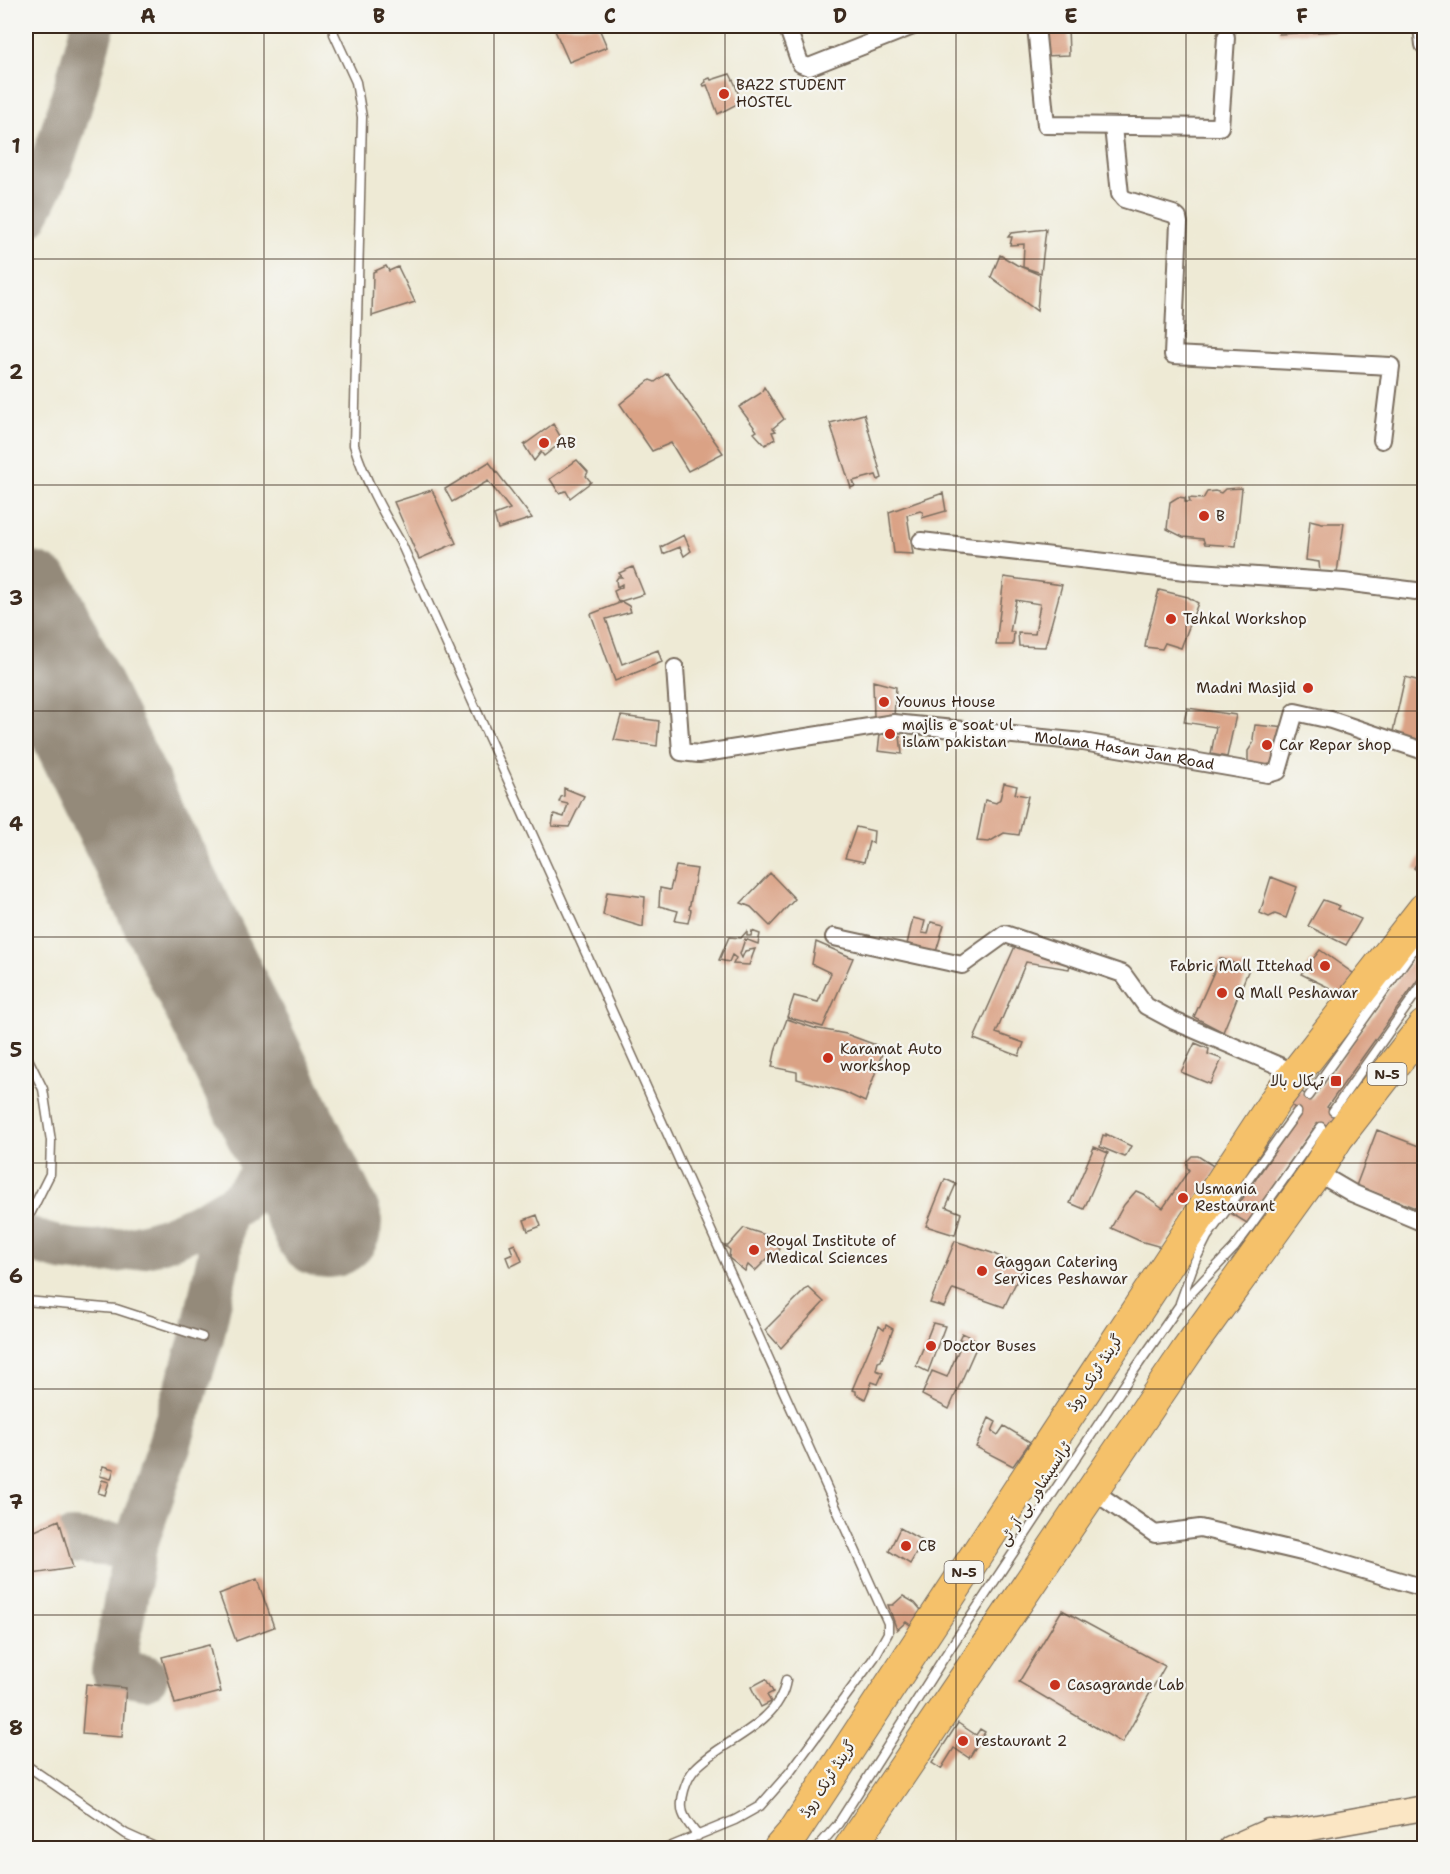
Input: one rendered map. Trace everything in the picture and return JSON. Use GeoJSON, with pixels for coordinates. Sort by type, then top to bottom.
{"type":"FeatureCollection","features":[{"type":"Feature","properties":{"kind":"highway","name":"گرینڈ ٹرنک روڈ"},"geometry":{"type":"LineString","coordinates":[[780,1848],[794,1832],[1279,1095],[1303,1084],[1425,909]]}},
{"type":"Feature","properties":{"kind":"highway","name":"N-5"},"geometry":{"type":"LineString","coordinates":[[850,1848],[1187,1351],[1316,1172],[1337,1138],[1425,1026]]}},
{"type":"Feature","properties":{"kind":"street"},"geometry":{"type":"LineString","coordinates":[[787,26],[801,64],[809,68],[913,26]]}},
{"type":"Feature","properties":{"kind":"street"},"geometry":{"type":"LineString","coordinates":[[1036,26],[1046,125],[1220,127],[1226,37]]}},
{"type":"Feature","properties":{"kind":"street"},"geometry":{"type":"LineString","coordinates":[[1422,26],[1425,45]]}},
{"type":"Feature","properties":{"kind":"street"},"geometry":{"type":"LineString","coordinates":[[1113,127],[1120,194],[1124,200],[1173,214],[1178,218],[1173,355],[1391,366],[1382,440]]}},
{"type":"Feature","properties":{"kind":"street"},"geometry":{"type":"LineString","coordinates":[[921,541],[1185,571],[1344,582],[1425,592]]}},
{"type":"Feature","properties":{"kind":"street","name":"Molana Hasan Jan Road"},"geometry":{"type":"LineString","coordinates":[[675,668],[681,752],[699,754],[894,723],[1083,742],[1268,774],[1278,771],[1295,712],[1331,720],[1425,751]]}},
{"type":"Feature","properties":{"kind":"street"},"geometry":{"type":"LineString","coordinates":[[834,937],[962,965],[1005,934],[1123,974],[1146,1006],[1303,1084]]}},
{"type":"Feature","properties":{"kind":"street"},"geometry":{"type":"LineString","coordinates":[[1316,1172],[1352,1193],[1425,1223]]}},
{"type":"Feature","properties":{"kind":"street"},"geometry":{"type":"LineString","coordinates":[[1092,1490],[1155,1534],[1200,1528],[1306,1553],[1425,1588]]}},
{"type":"Feature","properties":{"kind":"street"},"geometry":{"type":"LineString","coordinates":[[864,1848],[1006,1616]]}},
{"type":"Feature","properties":{"kind":"street"},"geometry":{"type":"LineString","coordinates":[[1231,1848],[1270,1840],[1288,1832],[1425,1808]]}},
{"type":"Feature","properties":{"kind":"lane"},"geometry":{"type":"LineString","coordinates":[[333,26],[334,34],[356,82],[362,117],[354,445],[373,494],[406,554],[888,1623],[888,1633],[874,1658],[790,1772],[760,1806],[735,1820],[667,1848]]}},
{"type":"Feature","properties":{"kind":"lane"},"geometry":{"type":"LineString","coordinates":[[1303,1084],[1425,935]]}},
{"type":"Feature","properties":{"kind":"lane"},"geometry":{"type":"LineString","coordinates":[[1333,1111],[1425,982]]}},
{"type":"Feature","properties":{"kind":"lane"},"geometry":{"type":"LineString","coordinates":[[26,1055],[43,1089],[51,1141],[50,1174],[26,1218]]}},
{"type":"Feature","properties":{"kind":"lane","name":"ٹرانسپشاور بی آر ٹی"},"geometry":{"type":"LineString","coordinates":[[1179,1306],[1195,1261],[1207,1237],[1297,1112]]}},
{"type":"Feature","properties":{"kind":"lane","name":"ٹرانسپشاور بی آر ٹی"},"geometry":{"type":"LineString","coordinates":[[817,1848],[838,1824],[943,1659],[1118,1394],[1179,1306],[1250,1228],[1321,1128]]}},
{"type":"Feature","properties":{"kind":"lane"},"geometry":{"type":"LineString","coordinates":[[26,1301],[116,1309],[202,1337]]}},
{"type":"Feature","properties":{"kind":"lane"},"geometry":{"type":"LineString","coordinates":[[698,1836],[683,1812],[682,1801],[685,1787],[694,1769],[753,1728],[768,1714],[779,1701],[786,1680]]}},
{"type":"Feature","properties":{"kind":"lane"},"geometry":{"type":"LineString","coordinates":[[26,1765],[126,1834],[157,1848]]}},
{"type":"Feature","properties":{"kind":"building"},"geometry":{"type":"Polygon","coordinates":[[[553,26],[598,26],[607,47],[569,62],[553,26]]]}},
{"type":"Feature","properties":{"kind":"building"},"geometry":{"type":"Polygon","coordinates":[[[1041,26],[1068,26],[1069,55],[1043,56],[1041,26]]]}},
{"type":"Feature","properties":{"kind":"building"},"geometry":{"type":"Polygon","coordinates":[[[1278,26],[1353,26],[1354,30],[1279,34],[1278,26]]]}},
{"type":"Feature","properties":{"kind":"building","name":"BAZZ STUDENT HOSTEL"},"geometry":{"type":"Polygon","coordinates":[[[730,74],[741,102],[718,114],[707,85],[703,84],[710,78],[711,80],[730,74]]]}},
{"type":"Feature","properties":{"kind":"building"},"geometry":{"type":"Polygon","coordinates":[[[1046,229],[1041,273],[1023,267],[1024,244],[1010,245],[1012,237],[1008,237],[1011,233],[1046,229]]]}},
{"type":"Feature","properties":{"kind":"building"},"geometry":{"type":"Polygon","coordinates":[[[1000,255],[1040,275],[1037,311],[991,277],[1000,255]]]}},
{"type":"Feature","properties":{"kind":"building"},"geometry":{"type":"Polygon","coordinates":[[[386,266],[389,271],[398,267],[415,302],[372,316],[373,272],[386,266]]]}},
{"type":"Feature","properties":{"kind":"building"},"geometry":{"type":"Polygon","coordinates":[[[667,373],[723,453],[688,471],[671,443],[652,451],[620,404],[650,380],[655,382],[667,373]]]}},
{"type":"Feature","properties":{"kind":"building"},"geometry":{"type":"Polygon","coordinates":[[[764,387],[784,419],[773,428],[776,431],[772,432],[775,439],[765,445],[754,433],[757,431],[739,407],[761,393],[764,387]]]}},
{"type":"Feature","properties":{"kind":"building"},"geometry":{"type":"Polygon","coordinates":[[[864,414],[882,478],[878,480],[876,475],[853,481],[855,486],[851,488],[830,423],[864,414]]]}},
{"type":"Feature","properties":{"kind":"building","name":"AB"},"geometry":{"type":"Polygon","coordinates":[[[553,424],[563,441],[544,456],[541,452],[534,461],[524,445],[553,424]]]}},
{"type":"Feature","properties":{"kind":"building"},"geometry":{"type":"Polygon","coordinates":[[[577,460],[588,472],[586,476],[591,482],[570,498],[566,491],[559,493],[550,479],[577,460]]]}},
{"type":"Feature","properties":{"kind":"building"},"geometry":{"type":"Polygon","coordinates":[[[489,462],[532,518],[498,529],[494,515],[510,509],[488,481],[452,502],[445,489],[489,462]]]}},
{"type":"Feature","properties":{"kind":"building","name":"B"},"geometry":{"type":"Polygon","coordinates":[[[1242,488],[1236,546],[1205,544],[1203,539],[1183,537],[1167,529],[1170,502],[1178,497],[1185,498],[1185,502],[1190,502],[1189,498],[1203,499],[1207,492],[1221,493],[1225,489],[1242,488]]]}},
{"type":"Feature","properties":{"kind":"building"},"geometry":{"type":"Polygon","coordinates":[[[432,490],[456,543],[419,559],[394,502],[432,490]]]}},
{"type":"Feature","properties":{"kind":"building"},"geometry":{"type":"Polygon","coordinates":[[[943,493],[946,511],[922,518],[923,512],[920,511],[907,515],[913,554],[894,553],[889,512],[943,493]]]}},
{"type":"Feature","properties":{"kind":"building"},"geometry":{"type":"Polygon","coordinates":[[[1310,520],[1322,523],[1344,523],[1337,573],[1320,572],[1319,562],[1306,560],[1310,520]]]}},
{"type":"Feature","properties":{"kind":"building"},"geometry":{"type":"Polygon","coordinates":[[[684,535],[691,551],[684,556],[680,547],[663,554],[661,547],[684,535]]]}},
{"type":"Feature","properties":{"kind":"building"},"geometry":{"type":"Polygon","coordinates":[[[633,567],[644,594],[618,602],[614,591],[622,587],[622,584],[617,587],[616,580],[622,577],[619,573],[633,567]]]}},
{"type":"Feature","properties":{"kind":"building"},"geometry":{"type":"Polygon","coordinates":[[[1004,577],[1062,585],[1045,647],[1019,646],[1018,633],[1035,634],[1040,604],[1016,600],[1010,632],[1014,632],[1013,645],[996,645],[1004,577]]]}},
{"type":"Feature","properties":{"kind":"building","name":"Tehkal Workshop"},"geometry":{"type":"Polygon","coordinates":[[[1159,590],[1188,597],[1198,603],[1181,648],[1165,643],[1162,649],[1145,647],[1159,590]]]}},
{"type":"Feature","properties":{"kind":"building"},"geometry":{"type":"Polygon","coordinates":[[[622,602],[629,606],[631,612],[606,619],[622,664],[658,650],[662,662],[615,681],[591,614],[622,602]]]}},
{"type":"Feature","properties":{"kind":"building"},"geometry":{"type":"Polygon","coordinates":[[[1405,677],[1424,682],[1424,746],[1392,736],[1405,677]]]}},
{"type":"Feature","properties":{"kind":"building","name":"Younus House"},"geometry":{"type":"Polygon","coordinates":[[[873,681],[896,687],[894,717],[874,718],[873,681]]]}},
{"type":"Feature","properties":{"kind":"building"},"geometry":{"type":"Polygon","coordinates":[[[1187,708],[1236,715],[1227,757],[1211,754],[1216,727],[1184,722],[1187,708]]]}},
{"type":"Feature","properties":{"kind":"building"},"geometry":{"type":"Polygon","coordinates":[[[621,716],[659,721],[657,746],[614,740],[621,716]]]}},
{"type":"Feature","properties":{"kind":"building","name":"Car Repar shop"},"geometry":{"type":"Polygon","coordinates":[[[1255,725],[1286,728],[1283,741],[1270,765],[1261,770],[1248,766],[1248,751],[1254,742],[1255,725]]]}},
{"type":"Feature","properties":{"kind":"building"},"geometry":{"type":"Polygon","coordinates":[[[880,734],[900,736],[902,754],[878,751],[880,734]]]}},
{"type":"Feature","properties":{"kind":"building"},"geometry":{"type":"Polygon","coordinates":[[[1004,783],[1017,786],[1015,794],[1028,796],[1019,835],[1004,833],[989,842],[977,841],[985,800],[996,803],[1000,799],[1004,783]]]}},
{"type":"Feature","properties":{"kind":"building"},"geometry":{"type":"Polygon","coordinates":[[[564,788],[584,796],[569,827],[552,826],[554,814],[564,817],[568,804],[559,802],[564,796],[564,788]]]}},
{"type":"Feature","properties":{"kind":"building"},"geometry":{"type":"Polygon","coordinates":[[[856,827],[874,831],[873,843],[869,842],[864,862],[845,858],[856,827]]]}},
{"type":"Feature","properties":{"kind":"building"},"geometry":{"type":"Polygon","coordinates":[[[1422,854],[1424,855],[1424,876],[1414,868],[1422,854]]]}},
{"type":"Feature","properties":{"kind":"building"},"geometry":{"type":"Polygon","coordinates":[[[676,866],[697,869],[688,923],[675,921],[678,911],[659,906],[660,888],[670,890],[676,866]]]}},
{"type":"Feature","properties":{"kind":"building"},"geometry":{"type":"Polygon","coordinates":[[[770,873],[795,899],[770,926],[751,907],[741,903],[770,873]]]}},
{"type":"Feature","properties":{"kind":"building"},"geometry":{"type":"Polygon","coordinates":[[[1271,877],[1297,887],[1286,918],[1275,914],[1269,917],[1260,913],[1271,877]]]}},
{"type":"Feature","properties":{"kind":"building"},"geometry":{"type":"Polygon","coordinates":[[[607,892],[645,897],[643,927],[603,915],[607,892]]]}},
{"type":"Feature","properties":{"kind":"building"},"geometry":{"type":"Polygon","coordinates":[[[1323,900],[1340,906],[1338,909],[1361,919],[1346,945],[1308,926],[1323,900]]]}},
{"type":"Feature","properties":{"kind":"building"},"geometry":{"type":"Polygon","coordinates":[[[913,918],[925,921],[922,933],[928,934],[931,922],[944,925],[932,965],[904,958],[913,918]]]}},
{"type":"Feature","properties":{"kind":"building"},"geometry":{"type":"Polygon","coordinates":[[[747,931],[747,936],[751,936],[752,931],[760,934],[758,944],[745,939],[740,954],[742,958],[745,951],[755,949],[749,965],[733,964],[736,958],[732,955],[729,962],[719,960],[729,937],[741,938],[747,931]]]}},
{"type":"Feature","properties":{"kind":"building"},"geometry":{"type":"Polygon","coordinates":[[[816,942],[853,958],[823,1027],[787,1017],[794,996],[818,1002],[831,973],[812,964],[816,942]]]}},
{"type":"Feature","properties":{"kind":"building","name":"تہکال بالا"},"geometry":{"type":"Polygon","coordinates":[[[1424,943],[1424,971],[1327,1107],[1349,1122],[1347,1146],[1317,1124],[1247,1223],[1232,1214],[1301,1113],[1279,1095],[1289,1083],[1312,1099],[1424,943]]]}},
{"type":"Feature","properties":{"kind":"building"},"geometry":{"type":"Polygon","coordinates":[[[1016,944],[1073,954],[1069,969],[1026,962],[996,1033],[1024,1043],[1019,1056],[974,1039],[1016,944]]]}},
{"type":"Feature","properties":{"kind":"building","name":"Fabric Mall Ittehad"},"geometry":{"type":"Polygon","coordinates":[[[1320,950],[1357,976],[1344,995],[1301,974],[1320,950]]]}},
{"type":"Feature","properties":{"kind":"building","name":"Q Mall Peshawar"},"geometry":{"type":"Polygon","coordinates":[[[1220,958],[1249,969],[1223,1032],[1194,1017],[1220,958]]]}},
{"type":"Feature","properties":{"kind":"building","name":"Karamat Auto workshop"},"geometry":{"type":"Polygon","coordinates":[[[787,1019],[814,1028],[846,1034],[884,1048],[865,1102],[844,1092],[797,1079],[797,1072],[772,1067],[776,1048],[787,1019]]]}},
{"type":"Feature","properties":{"kind":"building"},"geometry":{"type":"Polygon","coordinates":[[[1195,1043],[1209,1049],[1208,1054],[1222,1059],[1210,1084],[1181,1072],[1195,1043]]]}},
{"type":"Feature","properties":{"kind":"building"},"geometry":{"type":"Polygon","coordinates":[[[1377,1130],[1424,1148],[1424,1211],[1356,1186],[1377,1130]]]}},
{"type":"Feature","properties":{"kind":"building"},"geometry":{"type":"Polygon","coordinates":[[[1106,1134],[1131,1146],[1125,1157],[1100,1147],[1103,1135],[1106,1136],[1106,1134]]]}},
{"type":"Feature","properties":{"kind":"building"},"geometry":{"type":"Polygon","coordinates":[[[1094,1147],[1108,1153],[1084,1209],[1070,1203],[1094,1147]]]}},
{"type":"Feature","properties":{"kind":"building","name":"Usmania Restaurant"},"geometry":{"type":"Polygon","coordinates":[[[1192,1156],[1198,1156],[1218,1169],[1161,1247],[1140,1241],[1111,1228],[1124,1205],[1136,1191],[1163,1208],[1189,1170],[1187,1161],[1192,1156]]]}},
{"type":"Feature","properties":{"kind":"building"},"geometry":{"type":"Polygon","coordinates":[[[945,1179],[956,1184],[946,1207],[961,1213],[955,1235],[926,1226],[945,1179]]]}},
{"type":"Feature","properties":{"kind":"building"},"geometry":{"type":"Polygon","coordinates":[[[537,1215],[541,1226],[528,1231],[524,1220],[537,1215]]]}},
{"type":"Feature","properties":{"kind":"building","name":"Royal Institute of Medical Sciences"},"geometry":{"type":"Polygon","coordinates":[[[744,1228],[769,1236],[771,1242],[780,1249],[774,1259],[770,1256],[755,1271],[748,1265],[745,1271],[729,1258],[730,1250],[725,1246],[728,1246],[744,1228]]]}},
{"type":"Feature","properties":{"kind":"building","name":"Gaggan Catering Services Peshawar"},"geometry":{"type":"Polygon","coordinates":[[[955,1241],[992,1253],[1023,1268],[1004,1307],[953,1289],[944,1307],[930,1303],[955,1241]]]}},
{"type":"Feature","properties":{"kind":"building"},"geometry":{"type":"Polygon","coordinates":[[[515,1244],[522,1261],[510,1267],[506,1257],[513,1254],[510,1246],[515,1244]]]}},
{"type":"Feature","properties":{"kind":"building"},"geometry":{"type":"Polygon","coordinates":[[[808,1287],[824,1302],[781,1348],[765,1330],[808,1287]]]}},
{"type":"Feature","properties":{"kind":"building","name":"Doctor Buses"},"geometry":{"type":"Polygon","coordinates":[[[933,1323],[945,1326],[928,1372],[916,1366],[933,1323]]]}},
{"type":"Feature","properties":{"kind":"building"},"geometry":{"type":"Polygon","coordinates":[[[886,1325],[893,1329],[876,1370],[883,1373],[878,1384],[872,1382],[865,1399],[852,1390],[879,1326],[884,1330],[886,1325]]]}},
{"type":"Feature","properties":{"kind":"building"},"geometry":{"type":"Polygon","coordinates":[[[962,1333],[979,1341],[949,1409],[922,1395],[932,1371],[947,1377],[963,1340],[959,1339],[962,1333]]]}},
{"type":"Feature","properties":{"kind":"building"},"geometry":{"type":"Polygon","coordinates":[[[989,1418],[996,1422],[992,1431],[998,1435],[1004,1426],[1030,1442],[1013,1466],[976,1447],[989,1418]]]}},
{"type":"Feature","properties":{"kind":"building"},"geometry":{"type":"Polygon","coordinates":[[[103,1466],[114,1469],[111,1479],[100,1476],[103,1466]]]}},
{"type":"Feature","properties":{"kind":"building"},"geometry":{"type":"Polygon","coordinates":[[[102,1480],[109,1482],[105,1495],[98,1493],[102,1480]]]}},
{"type":"Feature","properties":{"kind":"building"},"geometry":{"type":"Polygon","coordinates":[[[59,1520],[73,1568],[26,1575],[26,1535],[59,1520]]]}},
{"type":"Feature","properties":{"kind":"building","name":"CB"},"geometry":{"type":"Polygon","coordinates":[[[900,1528],[923,1541],[910,1564],[889,1551],[900,1528]]]}},
{"type":"Feature","properties":{"kind":"building"},"geometry":{"type":"Polygon","coordinates":[[[257,1579],[274,1627],[236,1641],[219,1594],[257,1579]]]}},
{"type":"Feature","properties":{"kind":"building"},"geometry":{"type":"Polygon","coordinates":[[[903,1596],[915,1603],[921,1610],[912,1626],[906,1622],[897,1630],[888,1605],[893,1605],[903,1596]]]}},
{"type":"Feature","properties":{"kind":"building"},"geometry":{"type":"Polygon","coordinates":[[[1062,1610],[1165,1666],[1122,1743],[1019,1682],[1062,1610]]]}},
{"type":"Feature","properties":{"kind":"building"},"geometry":{"type":"Polygon","coordinates":[[[209,1645],[221,1692],[175,1704],[162,1657],[209,1645]]]}},
{"type":"Feature","properties":{"kind":"building"},"geometry":{"type":"Polygon","coordinates":[[[766,1679],[773,1692],[767,1695],[771,1702],[761,1707],[751,1687],[766,1679]]]}},
{"type":"Feature","properties":{"kind":"building"},"geometry":{"type":"Polygon","coordinates":[[[86,1684],[126,1688],[122,1737],[82,1734],[86,1684]]]}},
{"type":"Feature","properties":{"kind":"building","name":"restaurant 2"},"geometry":{"type":"Polygon","coordinates":[[[958,1723],[976,1735],[980,1729],[985,1732],[969,1758],[954,1748],[941,1769],[932,1763],[958,1723]]]}},
{"type":"Feature","properties":{"kind":"taxiway"},"geometry":{"type":"LineString","coordinates":[[26,216],[38,194],[57,147],[93,26]]}},
{"type":"Feature","properties":{"kind":"taxiway"},"geometry":{"type":"LineString","coordinates":[[26,590],[35,626]]}},
{"type":"Feature","properties":{"kind":"taxiway"},"geometry":{"type":"LineString","coordinates":[[26,1237],[48,1246],[71,1250],[94,1252],[117,1250],[163,1240],[206,1221],[241,1200],[262,1172],[271,1155],[275,1140],[275,1118]]}},
{"type":"Feature","properties":{"kind":"taxiway"},"geometry":{"type":"LineString","coordinates":[[146,1677],[113,1671],[135,1547],[202,1337],[219,1256],[223,1212]]}},
{"type":"Feature","properties":{"kind":"taxiway"},"geometry":{"type":"LineString","coordinates":[[71,1541],[135,1547]]}},
{"type":"Feature","properties":{"kind":"runway"},"geometry":{"type":"LineString","coordinates":[[26,606],[327,1223]]}},
{"type":"Feature","properties":{"kind":"place","name":"BAZZ STUDENT HOSTEL"},"geometry":{"type":"Point","coordinates":[724,94]}},
{"type":"Feature","properties":{"kind":"place","name":"AB"},"geometry":{"type":"Point","coordinates":[544,443]}},
{"type":"Feature","properties":{"kind":"place","name":"B"},"geometry":{"type":"Point","coordinates":[1204,516]}},
{"type":"Feature","properties":{"kind":"place","name":"Tehkal Workshop"},"geometry":{"type":"Point","coordinates":[1171,619]}},
{"type":"Feature","properties":{"kind":"place","name":"Madni Masjid"},"geometry":{"type":"Point","coordinates":[1308,688]}},
{"type":"Feature","properties":{"kind":"place","name":"Younus House"},"geometry":{"type":"Point","coordinates":[884,702]}},
{"type":"Feature","properties":{"kind":"place","name":"majlis e soat ul islam pakistan"},"geometry":{"type":"Point","coordinates":[890,734]}},
{"type":"Feature","properties":{"kind":"place","name":"Car Repar shop"},"geometry":{"type":"Point","coordinates":[1267,745]}},
{"type":"Feature","properties":{"kind":"place","name":"Fabric Mall Ittehad"},"geometry":{"type":"Point","coordinates":[1325,966]}},
{"type":"Feature","properties":{"kind":"place","name":"Q Mall Peshawar"},"geometry":{"type":"Point","coordinates":[1222,993]}},
{"type":"Feature","properties":{"kind":"place","name":"Karamat Auto workshop"},"geometry":{"type":"Point","coordinates":[828,1058]}},
{"type":"Feature","properties":{"kind":"place","name":"تہکال بالا"},"geometry":{"type":"Point","coordinates":[1336,1081]}},
{"type":"Feature","properties":{"kind":"place","name":"Usmania Restaurant"},"geometry":{"type":"Point","coordinates":[1183,1198]}},
{"type":"Feature","properties":{"kind":"place","name":"Royal Institute of Medical Sciences"},"geometry":{"type":"Point","coordinates":[754,1250]}},
{"type":"Feature","properties":{"kind":"place","name":"Gaggan Catering Services Peshawar"},"geometry":{"type":"Point","coordinates":[982,1271]}},
{"type":"Feature","properties":{"kind":"place","name":"Doctor Buses"},"geometry":{"type":"Point","coordinates":[931,1346]}},
{"type":"Feature","properties":{"kind":"place","name":"CB"},"geometry":{"type":"Point","coordinates":[906,1546]}},
{"type":"Feature","properties":{"kind":"place","name":"Casagrande Lab"},"geometry":{"type":"Point","coordinates":[1055,1685]}},
{"type":"Feature","properties":{"kind":"place","name":"restaurant 2"},"geometry":{"type":"Point","coordinates":[963,1741]}}]}
